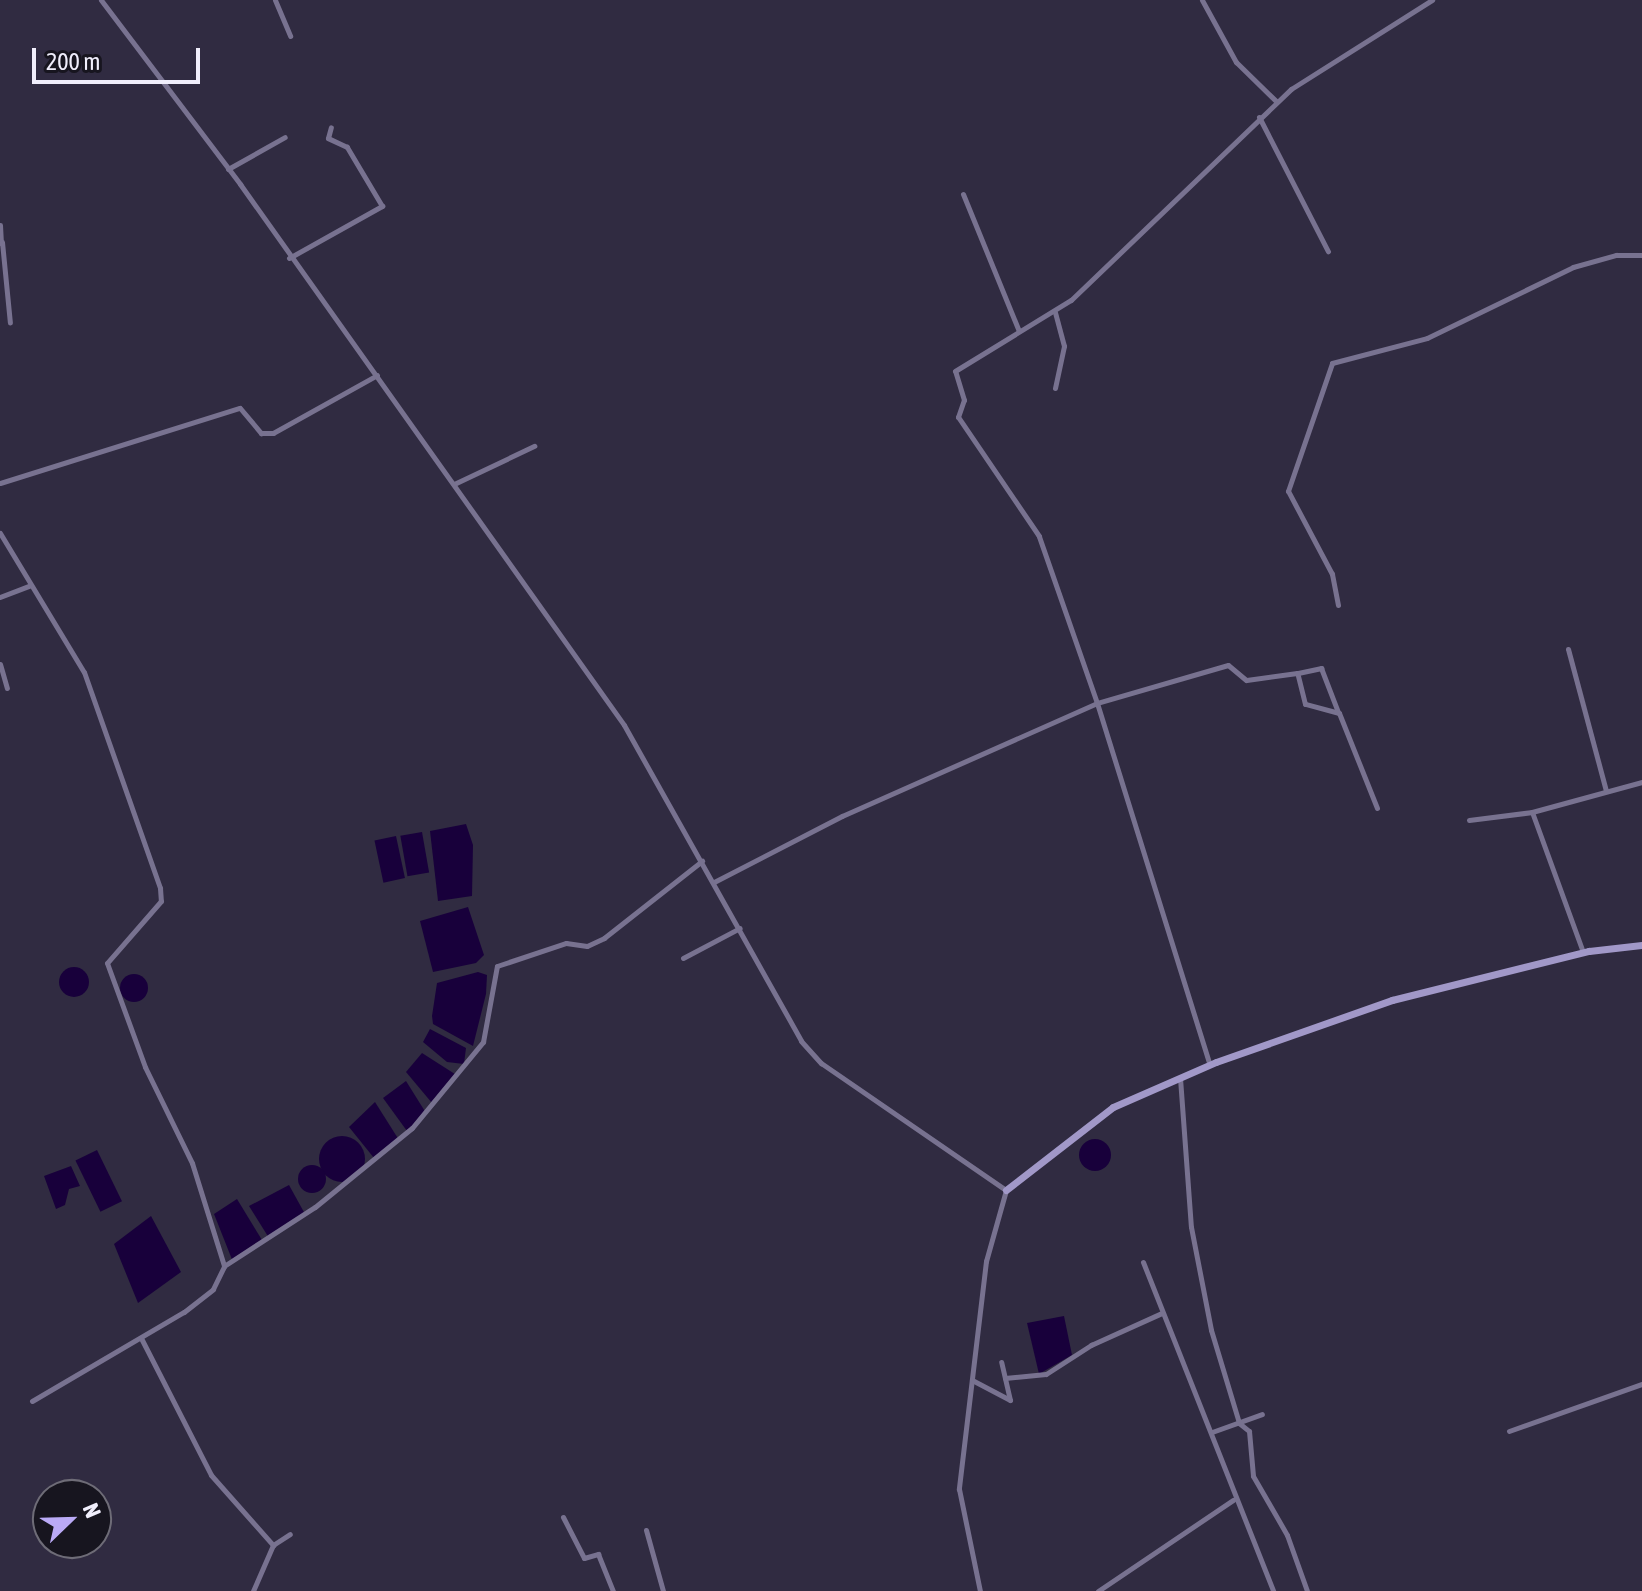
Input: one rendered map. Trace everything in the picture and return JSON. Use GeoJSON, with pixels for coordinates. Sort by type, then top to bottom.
{"type":"FeatureCollection","features":[{"type":"Feature","properties":{"kind":"street"},"geometry":{"type":"LineString","coordinates":[[101,0],[377,375],[624,725],[801,1041],[821,1063],[1006,1190]]}},
{"type":"Feature","properties":{"kind":"street"},"geometry":{"type":"LineString","coordinates":[[275,0],[290,36]]}},
{"type":"Feature","properties":{"kind":"street"},"geometry":{"type":"LineString","coordinates":[[1202,0],[1236,62],[1276,101]]}},
{"type":"Feature","properties":{"kind":"street"},"geometry":{"type":"LineString","coordinates":[[1210,1065],[1097,703],[1039,536],[958,417],[964,400],[955,369],[1055,312],[1172,208],[1276,101],[1432,0]]}},
{"type":"Feature","properties":{"kind":"street"},"geometry":{"type":"LineString","coordinates":[[1259,117],[1328,251]]}},
{"type":"Feature","properties":{"kind":"street"},"geometry":{"type":"LineString","coordinates":[[289,258],[382,206],[347,147],[328,138],[331,127]]}},
{"type":"Feature","properties":{"kind":"street"},"geometry":{"type":"LineString","coordinates":[[228,169],[285,137]]}},
{"type":"Feature","properties":{"kind":"street"},"geometry":{"type":"LineString","coordinates":[[963,194],[1019,331]]}},
{"type":"Feature","properties":{"kind":"street"},"geometry":{"type":"LineString","coordinates":[[0,225],[10,323]]}},
{"type":"Feature","properties":{"kind":"street"},"geometry":{"type":"LineString","coordinates":[[1338,605],[1332,574],[1288,491],[1332,363],[1427,338],[1585,263],[1642,255]]}},
{"type":"Feature","properties":{"kind":"street"},"geometry":{"type":"LineString","coordinates":[[1055,312],[1064,346],[1055,388]]}},
{"type":"Feature","properties":{"kind":"street"},"geometry":{"type":"LineString","coordinates":[[0,483],[240,408],[261,433],[273,433],[377,375]]}},
{"type":"Feature","properties":{"kind":"street"},"geometry":{"type":"LineString","coordinates":[[454,484],[534,446]]}},
{"type":"Feature","properties":{"kind":"street"},"geometry":{"type":"LineString","coordinates":[[0,533],[29,586],[84,672],[160,888],[161,901],[107,963],[145,1067],[192,1163],[224,1266]]}},
{"type":"Feature","properties":{"kind":"street"},"geometry":{"type":"LineString","coordinates":[[0,597],[29,586]]}},
{"type":"Feature","properties":{"kind":"street"},"geometry":{"type":"LineString","coordinates":[[1568,649],[1606,791]]}},
{"type":"Feature","properties":{"kind":"street"},"geometry":{"type":"LineString","coordinates":[[0,664],[7,688],[0,684]]}},
{"type":"Feature","properties":{"kind":"street"},"geometry":{"type":"LineString","coordinates":[[714,882],[842,816],[1097,703],[1228,665],[1246,680],[1321,668],[1377,808]]}},
{"type":"Feature","properties":{"kind":"street"},"geometry":{"type":"LineString","coordinates":[[1297,673],[1305,704],[1339,713]]}},
{"type":"Feature","properties":{"kind":"street"},"geometry":{"type":"LineString","coordinates":[[1469,820],[1532,812],[1642,782]]}},
{"type":"Feature","properties":{"kind":"street"},"geometry":{"type":"LineString","coordinates":[[1532,812],[1583,952]]}},
{"type":"Feature","properties":{"kind":"street"},"geometry":{"type":"LineString","coordinates":[[32,1401],[141,1338],[213,1289],[224,1266],[315,1207],[412,1128],[483,1042],[497,966],[566,943],[587,946],[604,938],[702,861]]}},
{"type":"Feature","properties":{"kind":"street"},"geometry":{"type":"LineString","coordinates":[[683,958],[740,928]]}},
{"type":"Feature","properties":{"kind":"street"},"geometry":{"type":"LineString","coordinates":[[980,1591],[959,1489],[986,1261],[1006,1190],[1113,1107],[1210,1065],[1392,1000],[1583,952],[1642,945]]}},
{"type":"Feature","properties":{"kind":"street"},"geometry":{"type":"LineString","coordinates":[[1180,1078],[1191,1227],[1211,1330],[1239,1423],[1249,1431],[1253,1476],[1287,1535],[1307,1591]]}},
{"type":"Feature","properties":{"kind":"street"},"geometry":{"type":"LineString","coordinates":[[1143,1262],[1212,1432],[1233,1500],[1265,1559],[1273,1591]]}},
{"type":"Feature","properties":{"kind":"street"},"geometry":{"type":"LineString","coordinates":[[1005,1378],[1046,1374],[1091,1345],[1162,1313]]}},
{"type":"Feature","properties":{"kind":"street"},"geometry":{"type":"LineString","coordinates":[[141,1338],[211,1475],[273,1545]]}},
{"type":"Feature","properties":{"kind":"street"},"geometry":{"type":"LineString","coordinates":[[972,1380],[1010,1400],[1001,1362]]}},
{"type":"Feature","properties":{"kind":"street"},"geometry":{"type":"LineString","coordinates":[[1509,1431],[1642,1384]]}},
{"type":"Feature","properties":{"kind":"street"},"geometry":{"type":"LineString","coordinates":[[1212,1432],[1262,1414]]}},
{"type":"Feature","properties":{"kind":"street"},"geometry":{"type":"LineString","coordinates":[[1098,1591],[1233,1500]]}},
{"type":"Feature","properties":{"kind":"street"},"geometry":{"type":"LineString","coordinates":[[563,1517],[584,1558],[598,1554],[613,1591]]}},
{"type":"Feature","properties":{"kind":"street"},"geometry":{"type":"LineString","coordinates":[[646,1530],[663,1591]]}},
{"type":"Feature","properties":{"kind":"street"},"geometry":{"type":"LineString","coordinates":[[253,1591],[273,1545],[290,1534]]}},
{"type":"Feature","properties":{"kind":"shaded area"},"geometry":{"type":"Polygon","coordinates":[[[466,824],[473,845],[472,896],[438,901],[430,831],[466,824]]]}},
{"type":"Feature","properties":{"kind":"shaded area"},"geometry":{"type":"Polygon","coordinates":[[[422,832],[429,872],[407,876],[400,836],[422,832]]]}},
{"type":"Feature","properties":{"kind":"shaded area"},"geometry":{"type":"Polygon","coordinates":[[[396,836],[405,878],[383,883],[374,841],[396,836]]]}},
{"type":"Feature","properties":{"kind":"shaded area"},"geometry":{"type":"Polygon","coordinates":[[[468,907],[484,955],[476,963],[433,972],[420,921],[468,907]]]}},
{"type":"Feature","properties":{"kind":"shaded area"},"geometry":{"type":"Polygon","coordinates":[[[74,967],[84,972],[89,982],[84,992],[74,997],[64,992],[59,982],[64,972],[74,967]]]}},
{"type":"Feature","properties":{"kind":"shaded area"},"geometry":{"type":"Polygon","coordinates":[[[478,972],[487,975],[486,994],[473,1046],[433,1024],[432,1016],[437,983],[478,972]]]}},
{"type":"Feature","properties":{"kind":"shaded area"},"geometry":{"type":"Polygon","coordinates":[[[134,974],[144,978],[148,988],[144,998],[134,1002],[124,998],[120,988],[124,978],[134,974]]]}},
{"type":"Feature","properties":{"kind":"shaded area"},"geometry":{"type":"Polygon","coordinates":[[[430,1029],[466,1048],[464,1064],[447,1062],[423,1042],[430,1029]]]}},
{"type":"Feature","properties":{"kind":"shaded area"},"geometry":{"type":"Polygon","coordinates":[[[422,1053],[458,1076],[432,1103],[406,1072],[422,1053]]]}},
{"type":"Feature","properties":{"kind":"shaded area"},"geometry":{"type":"Polygon","coordinates":[[[406,1081],[426,1113],[407,1131],[383,1098],[406,1081]]]}},
{"type":"Feature","properties":{"kind":"shaded area"},"geometry":{"type":"Polygon","coordinates":[[[375,1102],[399,1140],[374,1158],[349,1127],[375,1102]]]}},
{"type":"Feature","properties":{"kind":"shaded area"},"geometry":{"type":"Polygon","coordinates":[[[342,1136],[359,1142],[365,1159],[359,1176],[342,1182],[325,1176],[319,1159],[325,1142],[342,1136]]]}},
{"type":"Feature","properties":{"kind":"shaded area"},"geometry":{"type":"Polygon","coordinates":[[[1095,1139],[1106,1144],[1111,1155],[1106,1166],[1095,1171],[1084,1166],[1079,1155],[1084,1144],[1095,1139]]]}},
{"type":"Feature","properties":{"kind":"shaded area"},"geometry":{"type":"Polygon","coordinates":[[[97,1150],[122,1201],[100,1212],[75,1161],[97,1150]]]}},
{"type":"Feature","properties":{"kind":"shaded area"},"geometry":{"type":"Polygon","coordinates":[[[312,1165],[322,1169],[326,1179],[322,1189],[312,1193],[302,1189],[298,1179],[302,1169],[312,1165]]]}},
{"type":"Feature","properties":{"kind":"shaded area"},"geometry":{"type":"Polygon","coordinates":[[[71,1166],[80,1186],[69,1189],[65,1205],[56,1209],[44,1176],[71,1166]]]}},
{"type":"Feature","properties":{"kind":"shaded area"},"geometry":{"type":"Polygon","coordinates":[[[289,1185],[305,1214],[269,1238],[249,1206],[289,1185]]]}},
{"type":"Feature","properties":{"kind":"shaded area"},"geometry":{"type":"Polygon","coordinates":[[[237,1199],[262,1240],[233,1262],[214,1214],[237,1199]]]}},
{"type":"Feature","properties":{"kind":"shaded area"},"geometry":{"type":"Polygon","coordinates":[[[151,1216],[181,1272],[138,1303],[114,1244],[151,1216]]]}},
{"type":"Feature","properties":{"kind":"shaded area"},"geometry":{"type":"Polygon","coordinates":[[[1064,1316],[1072,1355],[1039,1374],[1027,1323],[1064,1316]]]}}]}
